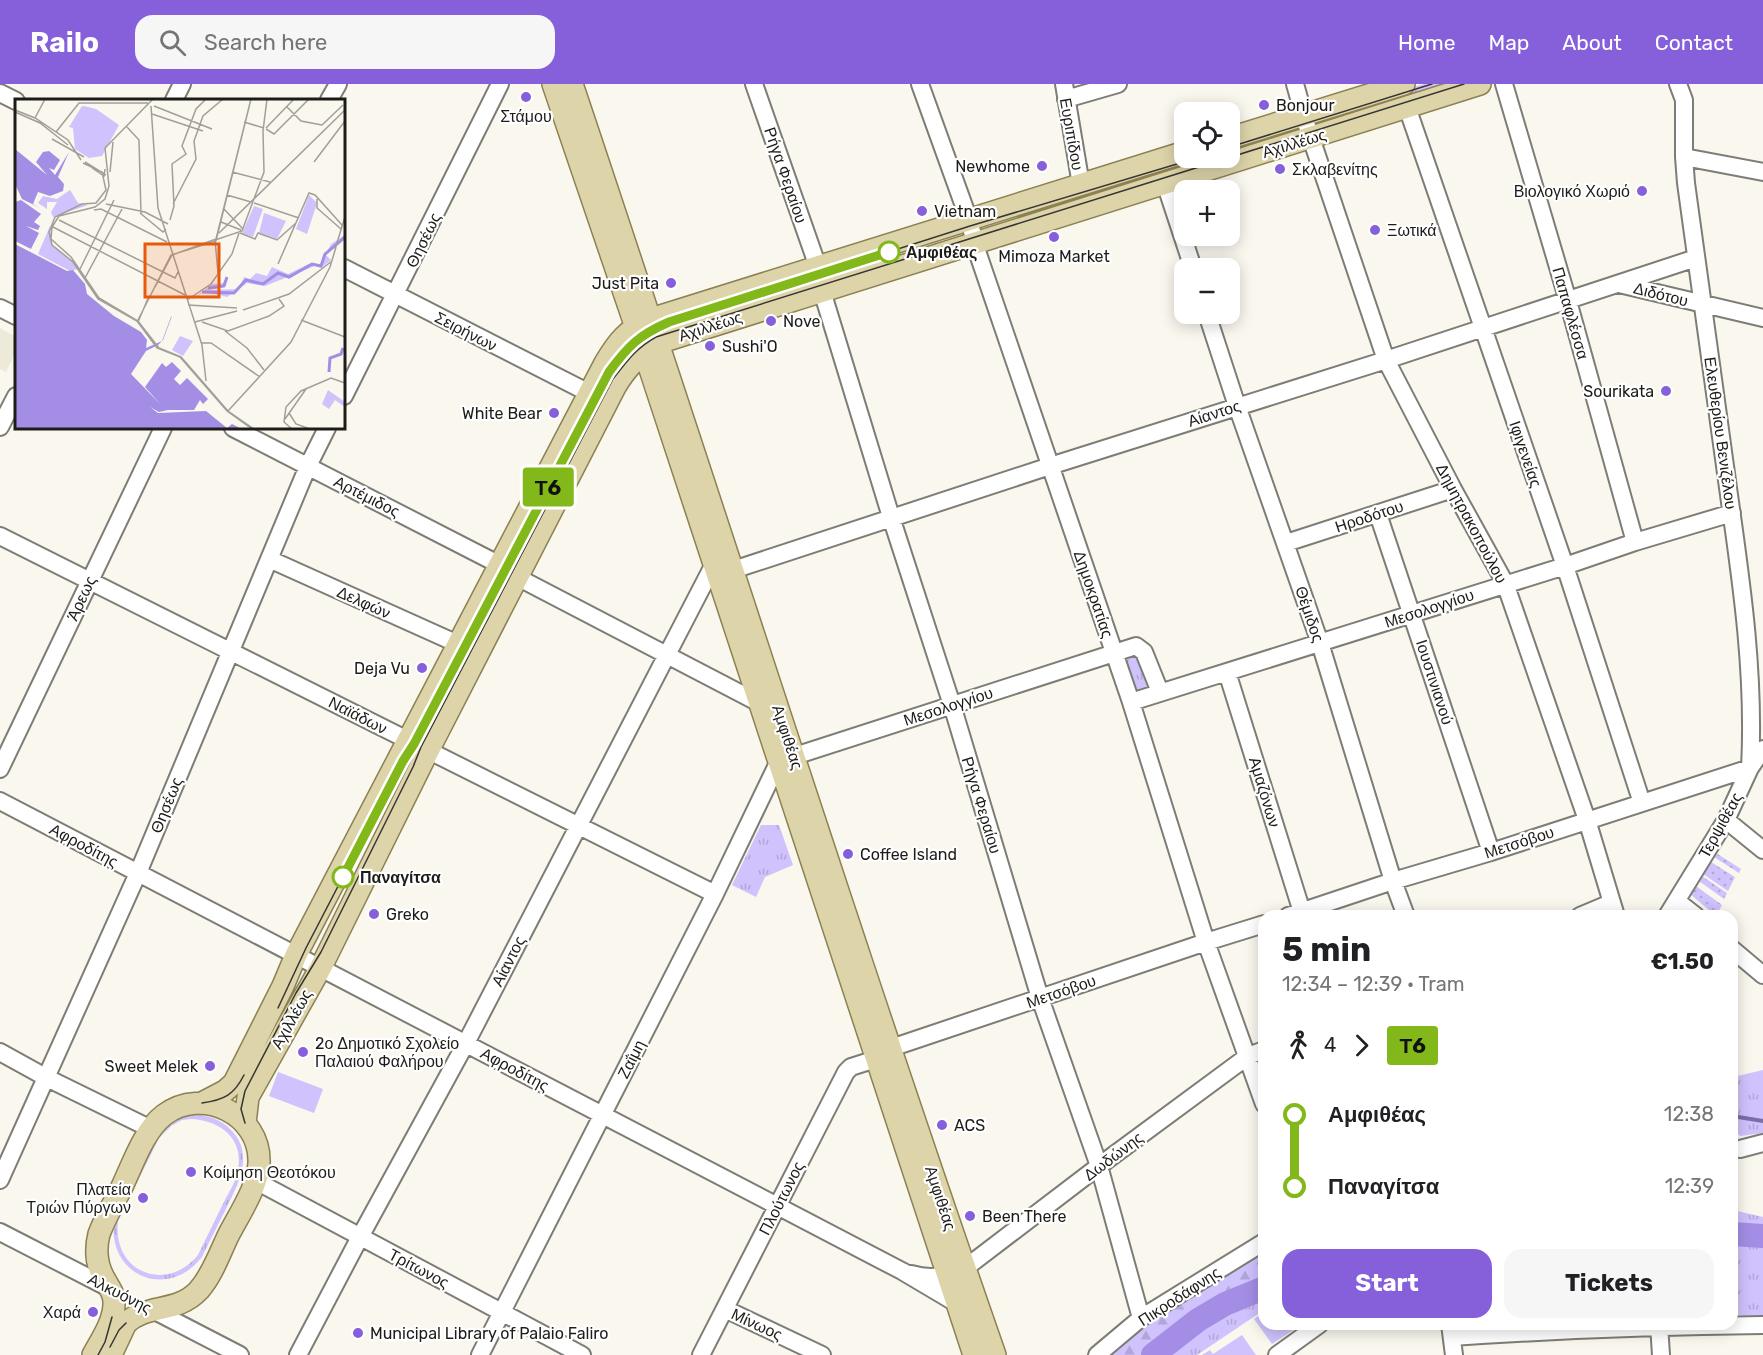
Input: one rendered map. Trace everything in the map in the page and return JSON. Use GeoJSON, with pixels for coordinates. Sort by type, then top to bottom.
{"type":"FeatureCollection","features":[{"type":"Feature","properties":{"kind":"main road","name":"Αμφιθέας"},"geometry":{"type":"LineString","coordinates":[[554,84],[643,323]]}},
{"type":"Feature","properties":{"kind":"main road","name":"Αμφιθέας"},"geometry":{"type":"LineString","coordinates":[[572,84],[643,323],[956,1272],[994,1355]]}},
{"type":"Feature","properties":{"kind":"main road","name":"Αχιλλέως"},"geometry":{"type":"LineString","coordinates":[[1240,135],[1404,84]]}},
{"type":"Feature","properties":{"kind":"main road","name":"Αχιλλέως"},"geometry":{"type":"LineString","coordinates":[[202,1103],[234,1083],[283,986],[296,955],[458,644],[509,571],[625,371],[651,347],[1480,84]]}},
{"type":"Feature","properties":{"kind":"main road","name":"Αχιλλέως"},"geometry":{"type":"LineString","coordinates":[[244,1123],[248,1097],[321,968],[428,751],[589,393],[612,350],[624,335],[643,323],[1174,155]]}},
{"type":"Feature","properties":{"kind":"main road","name":"Αμφιθέας"},"geometry":{"type":"LineString","coordinates":[[724,567],[759,703],[786,759]]}},
{"type":"Feature","properties":{"kind":"main road"},"geometry":{"type":"LineString","coordinates":[[93,1355],[119,1320],[143,1312],[173,1307],[198,1292],[204,1284],[256,1181],[258,1170],[258,1150],[251,1132],[238,1117],[221,1107],[192,1103],[174,1109],[159,1119],[151,1129],[99,1234],[98,1263],[111,1289],[119,1320],[111,1355]]}},
{"type":"Feature","properties":{"kind":"main road","name":"Αμφιθέας"},"geometry":{"type":"LineString","coordinates":[[956,1272],[956,1303],[974,1355]]}},
{"type":"Feature","properties":{"kind":"main road","name":"Αλκυόνης"},"geometry":{"type":"LineString","coordinates":[[111,1289],[153,1310]]}},
{"type":"Feature","properties":{"kind":"street"},"geometry":{"type":"LineString","coordinates":[[174,99],[182,84]]}},
{"type":"Feature","properties":{"kind":"street"},"geometry":{"type":"LineString","coordinates":[[330,99],[338,84]]}},
{"type":"Feature","properties":{"kind":"street","name":"Θησέως"},"geometry":{"type":"LineString","coordinates":[[345,394],[500,84]]}},
{"type":"Feature","properties":{"kind":"street","name":"Ρήγα Φεραίου"},"geometry":{"type":"LineString","coordinates":[[754,84],[818,267]]}},
{"type":"Feature","properties":{"kind":"street","name":"Δημοκρατίας"},"geometry":{"type":"LineString","coordinates":[[920,84],[969,220],[974,243],[1131,702],[1206,942],[1258,1086]]}},
{"type":"Feature","properties":{"kind":"street"},"geometry":{"type":"LineString","coordinates":[[1065,92],[1118,84]]}},
{"type":"Feature","properties":{"kind":"street","name":"Δημητρακοπούλου"},"geometry":{"type":"LineString","coordinates":[[1295,84],[1386,360],[1505,583],[1587,820],[1613,910]]}},
{"type":"Feature","properties":{"kind":"street","name":"Παπαφλέσσα"},"geometry":{"type":"LineString","coordinates":[[1504,84],[1569,301],[1635,542]]}},
{"type":"Feature","properties":{"kind":"street","name":"Ελευθερίου Βενιζέλου"},"geometry":{"type":"LineString","coordinates":[[1684,89],[1684,157],[1696,258],[1732,513],[1756,651],[1750,768]]}},
{"type":"Feature","properties":{"kind":"street","name":"Ευριπίδου"},"geometry":{"type":"LineString","coordinates":[[1065,92],[1081,185]]}},
{"type":"Feature","properties":{"kind":"street"},"geometry":{"type":"LineString","coordinates":[[0,93],[15,100]]}},
{"type":"Feature","properties":{"kind":"street","name":"Ιφιγενείας"},"geometry":{"type":"LineString","coordinates":[[1407,107],[1565,566],[1642,803]]}},
{"type":"Feature","properties":{"kind":"street"},"geometry":{"type":"LineString","coordinates":[[1684,157],[1763,172]]}},
{"type":"Feature","properties":{"kind":"street"},"geometry":{"type":"LineString","coordinates":[[1165,183],[1190,258]]}},
{"type":"Feature","properties":{"kind":"street","name":"Αίαντος"},"geometry":{"type":"LineString","coordinates":[[298,1355],[466,1043],[668,655],[724,567],[891,518],[1569,301],[1696,258]]}},
{"type":"Feature","properties":{"kind":"street","name":"Σειρήνων"},"geometry":{"type":"LineString","coordinates":[[345,269],[589,393]]}},
{"type":"Feature","properties":{"kind":"street","name":"Διδότου"},"geometry":{"type":"LineString","coordinates":[[1619,284],[1763,318]]}},
{"type":"Feature","properties":{"kind":"street","name":"Ρήγα Φεραίου"},"geometry":{"type":"LineString","coordinates":[[822,291],[891,518],[952,705],[1040,998],[1099,1166],[1142,1318]]}},
{"type":"Feature","properties":{"kind":"street"},"geometry":{"type":"LineString","coordinates":[[0,308],[15,316]]}},
{"type":"Feature","properties":{"kind":"street","name":"Θέμιδος"},"geometry":{"type":"LineString","coordinates":[[1210,324],[1320,643],[1404,910]]}},
{"type":"Feature","properties":{"kind":"street"},"geometry":{"type":"LineString","coordinates":[[0,427],[15,398]]}},
{"type":"Feature","properties":{"kind":"street","name":"Άρεως"},"geometry":{"type":"LineString","coordinates":[[0,769],[163,429]]}},
{"type":"Feature","properties":{"kind":"street","name":"Αρτέμιδος"},"geometry":{"type":"LineString","coordinates":[[235,429],[759,703]]}},
{"type":"Feature","properties":{"kind":"street","name":"Θησέως"},"geometry":{"type":"LineString","coordinates":[[0,1180],[138,873],[308,466],[326,429]]}},
{"type":"Feature","properties":{"kind":"street","name":"Ηροδότου"},"geometry":{"type":"LineString","coordinates":[[1286,543],[1453,489]]}},
{"type":"Feature","properties":{"kind":"street","name":"Μεσολογγίου"},"geometry":{"type":"LineString","coordinates":[[1131,702],[1732,513]]}},
{"type":"Feature","properties":{"kind":"street","name":"Ιουστινιανού"},"geometry":{"type":"LineString","coordinates":[[1378,514],[1491,852]]}},
{"type":"Feature","properties":{"kind":"street","name":"Ναϊάδων"},"geometry":{"type":"LineString","coordinates":[[0,536],[715,894]]}},
{"type":"Feature","properties":{"kind":"street","name":"Δελφών"},"geometry":{"type":"LineString","coordinates":[[269,560],[458,644]]}},
{"type":"Feature","properties":{"kind":"street","name":"Μεσολογγίου"},"geometry":{"type":"LineString","coordinates":[[786,759],[1136,646],[1144,652],[1160,692]]}},
{"type":"Feature","properties":{"kind":"street","name":"Αμαζόνων"},"geometry":{"type":"LineString","coordinates":[[1227,672],[1294,910]]}},
{"type":"Feature","properties":{"kind":"street","name":"Τερψιθέας"},"geometry":{"type":"LineString","coordinates":[[1677,901],[1726,820],[1750,768],[1763,749]]}},
{"type":"Feature","properties":{"kind":"street","name":"Ζαΐμη"},"geometry":{"type":"LineString","coordinates":[[480,1355],[786,759]]}},
{"type":"Feature","properties":{"kind":"street","name":"Μετσόβου"},"geometry":{"type":"LineString","coordinates":[[1307,910],[1750,768]]}},
{"type":"Feature","properties":{"kind":"street","name":"Αφροδίτης"},"geometry":{"type":"LineString","coordinates":[[0,801],[902,1271],[956,1303]]}},
{"type":"Feature","properties":{"kind":"street"},"geometry":{"type":"LineString","coordinates":[[1726,820],[1763,850]]}},
{"type":"Feature","properties":{"kind":"street"},"geometry":{"type":"LineString","coordinates":[[1671,910],[1677,901],[1688,910]]}},
{"type":"Feature","properties":{"kind":"street","name":"Μετσόβου"},"geometry":{"type":"LineString","coordinates":[[884,1054],[1040,998],[1258,926]]}},
{"type":"Feature","properties":{"kind":"street"},"geometry":{"type":"LineString","coordinates":[[1738,954],[1763,975]]}},
{"type":"Feature","properties":{"kind":"street"},"geometry":{"type":"LineString","coordinates":[[0,1052],[151,1129]]}},
{"type":"Feature","properties":{"kind":"street","name":"Δωδώνης"},"geometry":{"type":"LineString","coordinates":[[956,1272],[1248,1056],[1258,1052]]}},
{"type":"Feature","properties":{"kind":"street","name":"Πλούτωνος"},"geometry":{"type":"LineString","coordinates":[[701,1355],[846,1072],[852,1067],[884,1054]]}},
{"type":"Feature","properties":{"kind":"street"},"geometry":{"type":"LineString","coordinates":[[1740,1149],[1763,1143]]}},
{"type":"Feature","properties":{"kind":"street","name":"Τρίτωνος"},"geometry":{"type":"LineString","coordinates":[[256,1181],[582,1355]]}},
{"type":"Feature","properties":{"kind":"street","name":"Αλκυόνης"},"geometry":{"type":"LineString","coordinates":[[0,1232],[111,1289]]}},
{"type":"Feature","properties":{"kind":"street","name":"Πικροδάφνης"},"geometry":{"type":"LineString","coordinates":[[1097,1355],[1142,1318],[1258,1246]]}},
{"type":"Feature","properties":{"kind":"street","name":"Αφροδίτης"},"geometry":{"type":"LineString","coordinates":[[902,1271],[926,1278],[956,1272]]}},
{"type":"Feature","properties":{"kind":"street","name":"Μίνωος"},"geometry":{"type":"LineString","coordinates":[[725,1309],[822,1355]]}},
{"type":"Feature","properties":{"kind":"street","name":"Αλκυόνης"},"geometry":{"type":"LineString","coordinates":[[153,1310],[240,1355]]}},
{"type":"Feature","properties":{"kind":"street"},"geometry":{"type":"LineString","coordinates":[[1738,1326],[1763,1326]]}},
{"type":"Feature","properties":{"kind":"street"},"geometry":{"type":"LineString","coordinates":[[1276,1355],[1295,1349],[1314,1330]]}},
{"type":"Feature","properties":{"kind":"street"},"geometry":{"type":"LineString","coordinates":[[1454,1355],[1451,1330],[1563,1330]]}},
{"type":"Feature","properties":{"kind":"street"},"geometry":{"type":"LineString","coordinates":[[1659,1330],[1661,1355]]}},
{"type":"Feature","properties":{"kind":"shaded area"},"geometry":{"type":"Polygon","coordinates":[[[0,328],[15,336],[15,353],[6,372],[0,369],[0,328]]]}},
{"type":"Feature","properties":{"kind":"green space"},"geometry":{"type":"Polygon","coordinates":[[[1424,84],[1469,84],[1329,128],[1325,115],[1424,84]]]}},
{"type":"Feature","properties":{"kind":"green space"},"geometry":{"type":"Polygon","coordinates":[[[815,279],[817,283],[670,329],[667,320],[815,279]]]}},
{"type":"Feature","properties":{"kind":"green space"},"geometry":{"type":"Polygon","coordinates":[[[1134,649],[1148,689],[1134,694],[1120,654],[1134,649]]]}},
{"type":"Feature","properties":{"kind":"green space"},"geometry":{"type":"Polygon","coordinates":[[[761,825],[779,825],[793,865],[765,877],[756,897],[732,885],[761,825]]]}},
{"type":"Feature","properties":{"kind":"green space"},"geometry":{"type":"Polygon","coordinates":[[[1716,853],[1741,869],[1739,873],[1714,857],[1716,853]]]}},
{"type":"Feature","properties":{"kind":"green space"},"geometry":{"type":"Polygon","coordinates":[[[1711,862],[1735,877],[1728,891],[1703,874],[1711,862]]]}},
{"type":"Feature","properties":{"kind":"green space"},"geometry":{"type":"Polygon","coordinates":[[[1702,876],[1727,893],[1724,899],[1699,881],[1702,876]]]}},
{"type":"Feature","properties":{"kind":"green space"},"geometry":{"type":"Polygon","coordinates":[[[1696,886],[1722,905],[1719,910],[1709,910],[1690,894],[1696,886]]]}},
{"type":"Feature","properties":{"kind":"green space"},"geometry":{"type":"Polygon","coordinates":[[[1763,1070],[1763,1133],[1740,1136],[1738,1134],[1738,1076],[1763,1070]]]}},
{"type":"Feature","properties":{"kind":"green space"},"geometry":{"type":"Polygon","coordinates":[[[278,1072],[323,1089],[314,1113],[269,1096],[278,1072]]]}},
{"type":"Feature","properties":{"kind":"green space"},"geometry":{"type":"Polygon","coordinates":[[[190,1114],[208,1116],[218,1120],[232,1131],[242,1151],[242,1171],[202,1257],[188,1270],[173,1278],[157,1279],[143,1276],[130,1268],[120,1256],[114,1240],[114,1221],[161,1128],[181,1116],[190,1114]],[[182,1120],[171,1126],[159,1138],[118,1221],[118,1239],[123,1253],[132,1264],[144,1272],[157,1275],[171,1273],[185,1267],[198,1255],[235,1181],[239,1158],[233,1140],[220,1127],[201,1120],[182,1120]]]}},
{"type":"Feature","properties":{"kind":"green space"},"geometry":{"type":"Polygon","coordinates":[[[1738,1211],[1763,1217],[1763,1316],[1738,1315],[1738,1211]]]}},
{"type":"Feature","properties":{"kind":"green space"},"geometry":{"type":"Polygon","coordinates":[[[1258,1253],[1258,1285],[1236,1293],[1210,1310],[1186,1320],[1160,1338],[1143,1355],[1107,1355],[1152,1318],[1258,1253]]]}},
{"type":"Feature","properties":{"kind":"green space"},"geometry":{"type":"Polygon","coordinates":[[[1258,1257],[1258,1314],[1197,1355],[1109,1355],[1258,1257]]]}},
{"type":"Feature","properties":{"kind":"green space"},"geometry":{"type":"Polygon","coordinates":[[[1262,1330],[1293,1330],[1272,1344],[1262,1330]]]}},
{"type":"Feature","properties":{"kind":"green space"},"geometry":{"type":"Polygon","coordinates":[[[1242,1335],[1256,1355],[1202,1355],[1210,1350],[1213,1354],[1242,1335]]]}},
{"type":"Feature","properties":{"kind":"waterway"},"geometry":{"type":"LineString","coordinates":[[1738,1117],[1763,1121]]}},
{"type":"Feature","properties":{"kind":"waterway"},"geometry":{"type":"LineString","coordinates":[[1738,1234],[1763,1236]]}},
{"type":"Feature","properties":{"kind":"waterway"},"geometry":{"type":"LineString","coordinates":[[1153,1355],[1198,1320],[1225,1304],[1258,1290]]}},
{"type":"Feature","properties":{"kind":"tram line"},"geometry":{"type":"LineString","coordinates":[[1240,144],[1432,84]]}},
{"type":"Feature","properties":{"kind":"tram line"},"geometry":{"type":"LineString","coordinates":[[245,1123],[241,1109],[245,1091],[296,993],[321,952],[421,747],[613,379],[637,350],[656,337],[1464,84]]}},
{"type":"Feature","properties":{"kind":"tram line"},"geometry":{"type":"LineString","coordinates":[[646,334],[669,322],[970,226],[1174,165]]}},
{"type":"Feature","properties":{"kind":"tram line","name":"Τ6"},"geometry":{"type":"LineString","coordinates":[[343,877],[609,372],[631,345],[639,337],[669,322],[889,252]]}},
{"type":"Feature","properties":{"kind":"tram line"},"geometry":{"type":"LineString","coordinates":[[278,1008],[306,948],[419,734]]}},
{"type":"Feature","properties":{"kind":"tram line"},"geometry":{"type":"LineString","coordinates":[[202,1103],[228,1095],[244,1075]]}},
{"type":"Feature","properties":{"kind":"tram line"},"geometry":{"type":"LineString","coordinates":[[98,1355],[105,1342],[112,1317]]}},
{"type":"Feature","properties":{"kind":"tram line"},"geometry":{"type":"LineString","coordinates":[[110,1347],[119,1330],[126,1323]]}},
{"type":"Feature","properties":{"kind":"place","name":"Στάμου"},"geometry":{"type":"Point","coordinates":[526,97]}},
{"type":"Feature","properties":{"kind":"place","name":"Bonjour"},"geometry":{"type":"Point","coordinates":[1264,105]}},
{"type":"Feature","properties":{"kind":"place","name":"Newhome"},"geometry":{"type":"Point","coordinates":[1042,166]}},
{"type":"Feature","properties":{"kind":"place","name":"Σκλαβενίτης"},"geometry":{"type":"Point","coordinates":[1280,169]}},
{"type":"Feature","properties":{"kind":"place","name":"Βιολογικό Χωριό"},"geometry":{"type":"Point","coordinates":[1642,191]}},
{"type":"Feature","properties":{"kind":"place","name":"Vietnam"},"geometry":{"type":"Point","coordinates":[922,211]}},
{"type":"Feature","properties":{"kind":"place","name":"Ξωτικά"},"geometry":{"type":"Point","coordinates":[1375,230]}},
{"type":"Feature","properties":{"kind":"place","name":"Mimoza Market"},"geometry":{"type":"Point","coordinates":[1054,237]}},
{"type":"Feature","properties":{"kind":"place","name":"Αμφιθέας"},"geometry":{"type":"Point","coordinates":[889,252]}},
{"type":"Feature","properties":{"kind":"place","name":"Just Pita"},"geometry":{"type":"Point","coordinates":[671,283]}},
{"type":"Feature","properties":{"kind":"place","name":"Nove"},"geometry":{"type":"Point","coordinates":[771,321]}},
{"type":"Feature","properties":{"kind":"place","name":"Sushi'O"},"geometry":{"type":"Point","coordinates":[710,346]}},
{"type":"Feature","properties":{"kind":"place","name":"Sourikata"},"geometry":{"type":"Point","coordinates":[1666,391]}},
{"type":"Feature","properties":{"kind":"place","name":"White Bear"},"geometry":{"type":"Point","coordinates":[554,413]}},
{"type":"Feature","properties":{"kind":"place","name":"Deja Vu"},"geometry":{"type":"Point","coordinates":[422,668]}},
{"type":"Feature","properties":{"kind":"place","name":"Coffee Island"},"geometry":{"type":"Point","coordinates":[848,854]}},
{"type":"Feature","properties":{"kind":"place","name":"Παναγίτσα"},"geometry":{"type":"Point","coordinates":[343,877]}},
{"type":"Feature","properties":{"kind":"place","name":"Greko"},"geometry":{"type":"Point","coordinates":[374,914]}},
{"type":"Feature","properties":{"kind":"place","name":"2ο Δημοτικό Σχολείο Παλαιού Φαλήρου"},"geometry":{"type":"Point","coordinates":[303,1052]}},
{"type":"Feature","properties":{"kind":"place","name":"Sweet Melek"},"geometry":{"type":"Point","coordinates":[210,1066]}},
{"type":"Feature","properties":{"kind":"place","name":"ACS"},"geometry":{"type":"Point","coordinates":[942,1125]}},
{"type":"Feature","properties":{"kind":"place","name":"Κοίμηση Θεοτόκου"},"geometry":{"type":"Point","coordinates":[191,1172]}},
{"type":"Feature","properties":{"kind":"place","name":"Πλατεία Τριών Πύργων"},"geometry":{"type":"Point","coordinates":[143,1198]}},
{"type":"Feature","properties":{"kind":"place","name":"Been There"},"geometry":{"type":"Point","coordinates":[970,1216]}},
{"type":"Feature","properties":{"kind":"place","name":"Χαρά"},"geometry":{"type":"Point","coordinates":[93,1312]}},
{"type":"Feature","properties":{"kind":"place","name":"Municipal Library of Palaio Faliro"},"geometry":{"type":"Point","coordinates":[358,1333]}}]}
